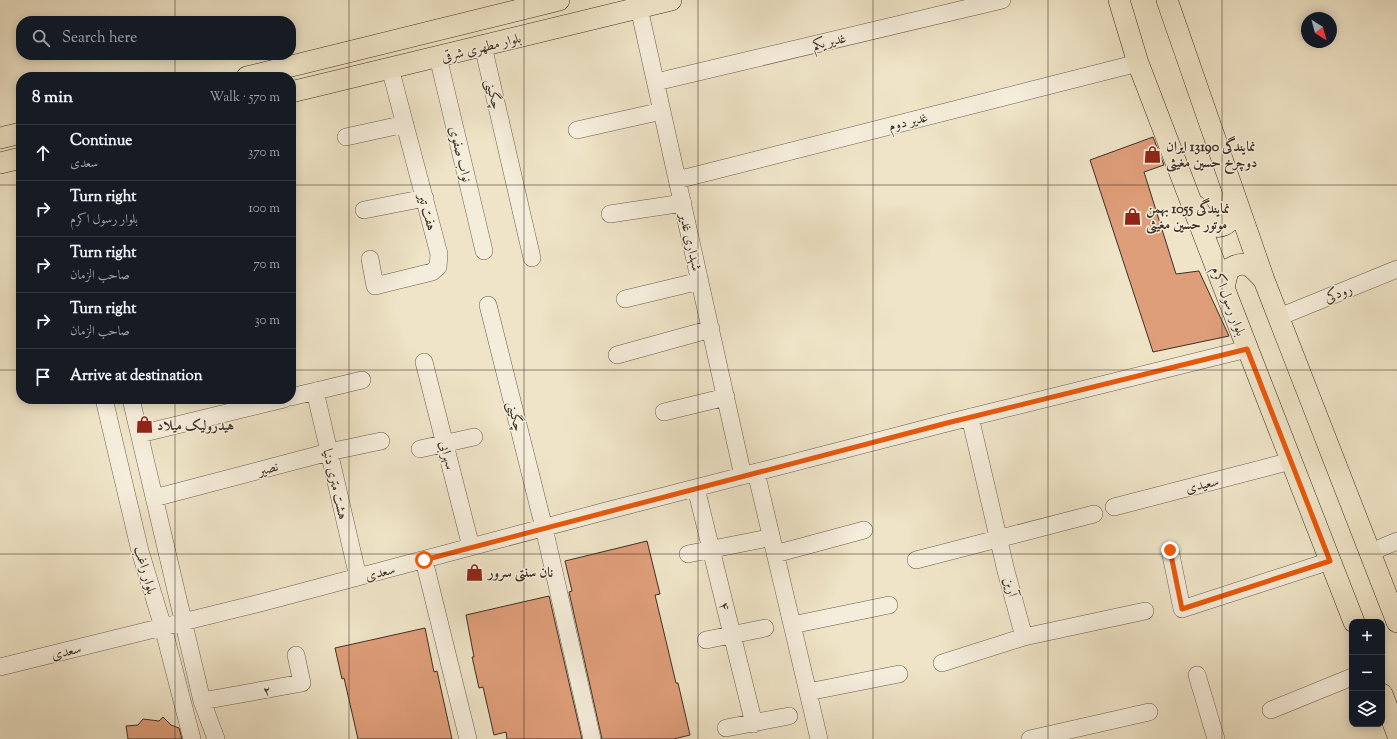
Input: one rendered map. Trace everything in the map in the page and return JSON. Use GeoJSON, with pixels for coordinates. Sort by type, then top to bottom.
{"type":"FeatureCollection","features":[{"type":"Feature","properties":{"kind":"main road","name":"بلوار مطهری شرقی"},"geometry":{"type":"LineString","coordinates":[[267,72],[558,0]]}},
{"type":"Feature","properties":{"kind":"main road","name":"بلوار مطهری شرقی"},"geometry":{"type":"LineString","coordinates":[[296,91],[671,0]]}},
{"type":"Feature","properties":{"kind":"main road","name":"بلوار رسول اکرم"},"geometry":{"type":"LineString","coordinates":[[1119,0],[1138,63],[1188,196],[1353,619]]}},
{"type":"Feature","properties":{"kind":"main road"},"geometry":{"type":"LineString","coordinates":[[1167,0],[1234,189],[1264,280],[1397,622]]}},
{"type":"Feature","properties":{"kind":"main road"},"geometry":{"type":"LineString","coordinates":[[0,138],[16,134]]}},
{"type":"Feature","properties":{"kind":"main road"},"geometry":{"type":"LineString","coordinates":[[0,163],[16,159]]}},
{"type":"Feature","properties":{"kind":"main road"},"geometry":{"type":"LineString","coordinates":[[1188,196],[1203,217],[1214,226],[1223,226],[1232,219],[1234,189]]}},
{"type":"Feature","properties":{"kind":"main road"},"geometry":{"type":"LineString","coordinates":[[1224,288],[1228,270],[1235,265],[1244,264],[1254,268],[1264,280]]}},
{"type":"Feature","properties":{"kind":"main road"},"geometry":{"type":"LineString","coordinates":[[1385,702],[1397,733]]}},
{"type":"Feature","properties":{"kind":"street","name":"غدیر یکم"},"geometry":{"type":"LineString","coordinates":[[656,82],[1002,0]]}},
{"type":"Feature","properties":{"kind":"street","name":"شهداری غدیر"},"geometry":{"type":"LineString","coordinates":[[639,8],[726,397],[775,554],[819,739]]}},
{"type":"Feature","properties":{"kind":"street","name":"چگینی"},"geometry":{"type":"LineString","coordinates":[[483,46],[532,258]]}},
{"type":"Feature","properties":{"kind":"street","name":"نواب صفوی"},"geometry":{"type":"LineString","coordinates":[[438,57],[484,251]]}},
{"type":"Feature","properties":{"kind":"street","name":"غدیر دوم"},"geometry":{"type":"LineString","coordinates":[[677,180],[1138,63]]}},
{"type":"Feature","properties":{"kind":"street","name":"هفت تیر"},"geometry":{"type":"LineString","coordinates":[[370,259],[375,286],[432,272],[438,267],[439,254],[390,68]]}},
{"type":"Feature","properties":{"kind":"street"},"geometry":{"type":"LineString","coordinates":[[577,130],[662,111]]}},
{"type":"Feature","properties":{"kind":"street"},"geometry":{"type":"LineString","coordinates":[[346,137],[405,124]]}},
{"type":"Feature","properties":{"kind":"street"},"geometry":{"type":"LineString","coordinates":[[364,210],[425,198]]}},
{"type":"Feature","properties":{"kind":"street"},"geometry":{"type":"LineString","coordinates":[[610,214],[682,203]]}},
{"type":"Feature","properties":{"kind":"street","name":"رودکی"},"geometry":{"type":"LineString","coordinates":[[1279,317],[1397,269]]}},
{"type":"Feature","properties":{"kind":"street"},"geometry":{"type":"LineString","coordinates":[[625,299],[700,281]]}},
{"type":"Feature","properties":{"kind":"street","name":"چگینی"},"geometry":{"type":"LineString","coordinates":[[488,305],[544,528],[592,739]]}},
{"type":"Feature","properties":{"kind":"street"},"geometry":{"type":"LineString","coordinates":[[617,355],[710,329]]}},
{"type":"Feature","properties":{"kind":"street","name":"سعدی"},"geometry":{"type":"LineString","coordinates":[[0,667],[424,560],[970,417],[1247,349]]}},
{"type":"Feature","properties":{"kind":"street","name":"سهرابی"},"geometry":{"type":"LineString","coordinates":[[424,362],[471,547]]}},
{"type":"Feature","properties":{"kind":"street"},"geometry":{"type":"LineString","coordinates":[[296,396],[362,380]]}},
{"type":"Feature","properties":{"kind":"street","name":"هشت متری دنیا"},"geometry":{"type":"LineString","coordinates":[[315,392],[358,577]]}},
{"type":"Feature","properties":{"kind":"street"},"geometry":{"type":"LineString","coordinates":[[664,412],[726,397]]}},
{"type":"Feature","properties":{"kind":"street","name":"بلوار راغب"},"geometry":{"type":"LineString","coordinates":[[105,404],[140,550],[192,739]]}},
{"type":"Feature","properties":{"kind":"street","name":"بلوار راغب"},"geometry":{"type":"LineString","coordinates":[[132,404],[202,701],[216,739]]}},
{"type":"Feature","properties":{"kind":"street"},"geometry":{"type":"LineString","coordinates":[[140,434],[263,404]]}},
{"type":"Feature","properties":{"kind":"street","name":"آرین"},"geometry":{"type":"LineString","coordinates":[[970,417],[1024,637]]}},
{"type":"Feature","properties":{"kind":"street"},"geometry":{"type":"LineString","coordinates":[[420,449],[474,437]]}},
{"type":"Feature","properties":{"kind":"street","name":"نصیر"},"geometry":{"type":"LineString","coordinates":[[154,498],[329,452],[381,441]]}},
{"type":"Feature","properties":{"kind":"street","name":"سعیدی"},"geometry":{"type":"LineString","coordinates":[[1114,507],[1291,461]]}},
{"type":"Feature","properties":{"kind":"street","name":"۴"},"geometry":{"type":"LineString","coordinates":[[696,488],[754,724]]}},
{"type":"Feature","properties":{"kind":"street"},"geometry":{"type":"LineString","coordinates":[[916,560],[1094,514]]}},
{"type":"Feature","properties":{"kind":"street"},"geometry":{"type":"LineString","coordinates":[[775,554],[864,530]]}},
{"type":"Feature","properties":{"kind":"street"},"geometry":{"type":"LineString","coordinates":[[688,554],[763,539]]}},
{"type":"Feature","properties":{"kind":"street"},"geometry":{"type":"LineString","coordinates":[[1371,552],[1397,541]]}},
{"type":"Feature","properties":{"kind":"street"},"geometry":{"type":"LineString","coordinates":[[1170,550],[1182,609],[1330,561]]}},
{"type":"Feature","properties":{"kind":"street"},"geometry":{"type":"LineString","coordinates":[[424,560],[468,739]]}},
{"type":"Feature","properties":{"kind":"street"},"geometry":{"type":"LineString","coordinates":[[792,625],[889,605]]}},
{"type":"Feature","properties":{"kind":"street"},"geometry":{"type":"LineString","coordinates":[[942,663],[1024,637],[1145,611]]}},
{"type":"Feature","properties":{"kind":"street"},"geometry":{"type":"LineString","coordinates":[[706,640],[765,628]]}},
{"type":"Feature","properties":{"kind":"street","name":"۲"},"geometry":{"type":"LineString","coordinates":[[202,701],[302,683],[296,655]]}},
{"type":"Feature","properties":{"kind":"street"},"geometry":{"type":"LineString","coordinates":[[808,692],[900,674]]}},
{"type":"Feature","properties":{"kind":"street"},"geometry":{"type":"LineString","coordinates":[[1197,675],[1216,739]]}},
{"type":"Feature","properties":{"kind":"street"},"geometry":{"type":"LineString","coordinates":[[1270,710],[1349,678]]}},
{"type":"Feature","properties":{"kind":"street"},"geometry":{"type":"LineString","coordinates":[[1030,739],[1149,712]]}},
{"type":"Feature","properties":{"kind":"street"},"geometry":{"type":"LineString","coordinates":[[726,728],[754,724],[789,716]]}},
{"type":"Feature","properties":{"kind":"building","name":"نمایندگی 1055 بهمن موتور حسین مغیثی"},"geometry":{"type":"Polygon","coordinates":[[[1153,137],[1164,165],[1144,172],[1176,274],[1199,271],[1229,336],[1153,352],[1090,160],[1153,137]]]}},
{"type":"Feature","properties":{"kind":"building"},"geometry":{"type":"Polygon","coordinates":[[[647,541],[660,594],[655,595],[690,735],[674,739],[602,739],[569,592],[572,591],[565,561],[647,541]]]}},
{"type":"Feature","properties":{"kind":"building"},"geometry":{"type":"Polygon","coordinates":[[[549,596],[582,739],[507,739],[506,732],[494,735],[483,687],[479,688],[472,657],[474,657],[466,615],[549,596]]]}},
{"type":"Feature","properties":{"kind":"building"},"geometry":{"type":"Polygon","coordinates":[[[425,628],[434,672],[437,671],[452,739],[358,739],[344,678],[342,679],[335,648],[425,628]]]}},
{"type":"Feature","properties":{"kind":"building"},"geometry":{"type":"Polygon","coordinates":[[[163,717],[171,725],[179,728],[182,739],[128,739],[126,726],[138,725],[143,719],[159,721],[163,717]]]}},
{"type":"Feature","properties":{"kind":"place","name":"نمایندگی 13190 ایران دوچرخ حسین مغیثی"},"geometry":{"type":"Point","coordinates":[1153,154]}},
{"type":"Feature","properties":{"kind":"place","name":"نمایندگی 1055 بهمن موتور حسین مغیثی"},"geometry":{"type":"Point","coordinates":[1133,216]}},
{"type":"Feature","properties":{"kind":"place","name":"هیدرولیک میلاد"},"geometry":{"type":"Point","coordinates":[144,425]}},
{"type":"Feature","properties":{"kind":"place","name":"نان سنتی سرور"},"geometry":{"type":"Point","coordinates":[475,572]}},
{"type":"Feature","properties":{"kind":"route"},"geometry":{"type":"LineString","coordinates":[[424,560],[606,511],[947,423],[1247,349],[1330,561],[1182,609],[1170,550]]}}]}
